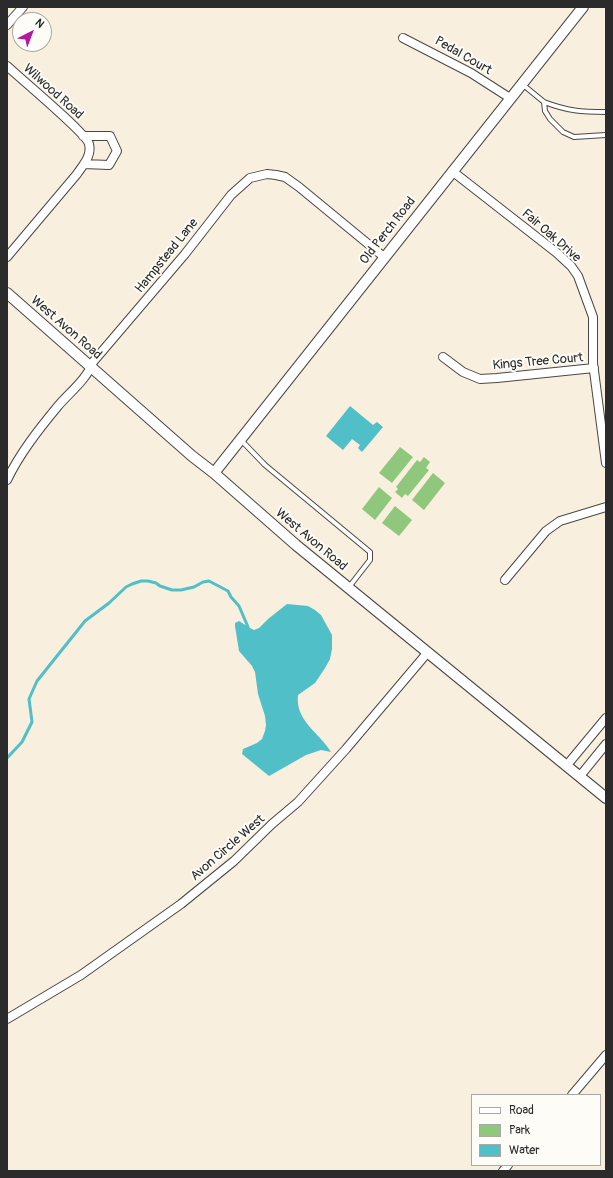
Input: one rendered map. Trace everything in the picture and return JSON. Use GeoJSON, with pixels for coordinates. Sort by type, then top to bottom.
{"type":"FeatureCollection","features":[{"type":"Feature","properties":{"kind":"street"},"geometry":{"type":"LineString","coordinates":[[7,25],[23,7]]}},
{"type":"Feature","properties":{"kind":"street","name":"Old Perch Road"},"geometry":{"type":"LineString","coordinates":[[214,473],[452,170],[583,7]]}},
{"type":"Feature","properties":{"kind":"street","name":"Pedal Court"},"geometry":{"type":"LineString","coordinates":[[403,38],[471,73],[510,98]]}},
{"type":"Feature","properties":{"kind":"street","name":"Wilwood Road"},"geometry":{"type":"LineString","coordinates":[[7,66],[70,122],[89,142],[90,150],[84,164],[67,186],[7,257]]}},
{"type":"Feature","properties":{"kind":"street","name":"Wilwood Road"},"geometry":{"type":"LineString","coordinates":[[83,136],[110,136],[117,152],[109,165],[84,164]]}},
{"type":"Feature","properties":{"kind":"street","name":"Fair Oak Drive"},"geometry":{"type":"LineString","coordinates":[[452,170],[557,253],[571,266],[578,276],[593,317],[594,368],[606,463]]}},
{"type":"Feature","properties":{"kind":"street","name":"Hampstead Lane"},"geometry":{"type":"LineString","coordinates":[[7,480],[24,451],[59,406],[88,373],[93,362],[185,254],[231,195],[250,178],[266,174],[285,177],[384,256]]}},
{"type":"Feature","properties":{"kind":"street","name":"West Avon Road"},"geometry":{"type":"LineString","coordinates":[[7,293],[91,368],[267,520],[606,798]]}},
{"type":"Feature","properties":{"kind":"street","name":"Kings Tree Court"},"geometry":{"type":"LineString","coordinates":[[443,357],[463,372],[480,378],[497,378],[594,368]]}},
{"type":"Feature","properties":{"kind":"street"},"geometry":{"type":"LineString","coordinates":[[505,580],[546,531],[560,521],[606,506]]}},
{"type":"Feature","properties":{"kind":"street","name":"Avon Circle West"},"geometry":{"type":"LineString","coordinates":[[7,1019],[81,975],[181,904],[234,861],[272,824],[298,802],[346,749],[428,652]]}},
{"type":"Feature","properties":{"kind":"street"},"geometry":{"type":"LineString","coordinates":[[567,765],[606,718]]}},
{"type":"Feature","properties":{"kind":"street"},"geometry":{"type":"LineString","coordinates":[[580,776],[606,744]]}},
{"type":"Feature","properties":{"kind":"street"},"geometry":{"type":"LineString","coordinates":[[573,1094],[606,1055]]}},
{"type":"Feature","properties":{"kind":"lane"},"geometry":{"type":"LineString","coordinates":[[521,84],[544,102],[561,108],[580,112],[606,112]]}},
{"type":"Feature","properties":{"kind":"lane"},"geometry":{"type":"LineString","coordinates":[[544,102],[545,111],[550,119],[563,132],[574,137],[606,135]]}},
{"type":"Feature","properties":{"kind":"lane"},"geometry":{"type":"LineString","coordinates":[[240,439],[265,465],[370,552],[370,560],[349,587]]}},
{"type":"Feature","properties":{"kind":"green space"},"geometry":{"type":"Polygon","coordinates":[[[400,447],[413,457],[392,483],[379,473],[400,447]]]}},
{"type":"Feature","properties":{"kind":"green space"},"geometry":{"type":"Polygon","coordinates":[[[424,457],[430,462],[426,468],[429,470],[408,496],[405,494],[402,498],[395,492],[398,489],[396,487],[417,460],[420,462],[424,457]]]}},
{"type":"Feature","properties":{"kind":"green space"},"geometry":{"type":"Polygon","coordinates":[[[433,473],[445,483],[424,510],[412,500],[433,473]]]}},
{"type":"Feature","properties":{"kind":"green space"},"geometry":{"type":"Polygon","coordinates":[[[379,487],[392,498],[375,520],[362,509],[379,487]]]}},
{"type":"Feature","properties":{"kind":"green space"},"geometry":{"type":"Polygon","coordinates":[[[395,506],[412,520],[399,536],[382,523],[395,506]]]}},
{"type":"Feature","properties":{"kind":"water"},"geometry":{"type":"Polygon","coordinates":[[[350,406],[373,425],[377,422],[383,427],[362,452],[358,448],[360,445],[352,439],[343,450],[326,436],[350,406]]]}},
{"type":"Feature","properties":{"kind":"water"},"geometry":{"type":"Polygon","coordinates":[[[287,604],[308,606],[315,610],[321,615],[332,635],[330,659],[325,668],[315,683],[298,695],[300,712],[304,719],[331,752],[321,750],[306,755],[269,776],[242,754],[243,749],[257,743],[262,739],[266,725],[265,716],[258,694],[255,672],[252,666],[239,651],[235,623],[239,621],[254,630],[259,628],[287,604]]]}},
{"type":"Feature","properties":{"kind":"waterway"},"geometry":{"type":"LineString","coordinates":[[7,758],[22,742],[32,722],[29,699],[37,681],[85,621],[109,603],[126,587],[141,581],[148,581],[172,590],[181,590],[209,581],[228,591],[239,606],[248,627]]}}]}
